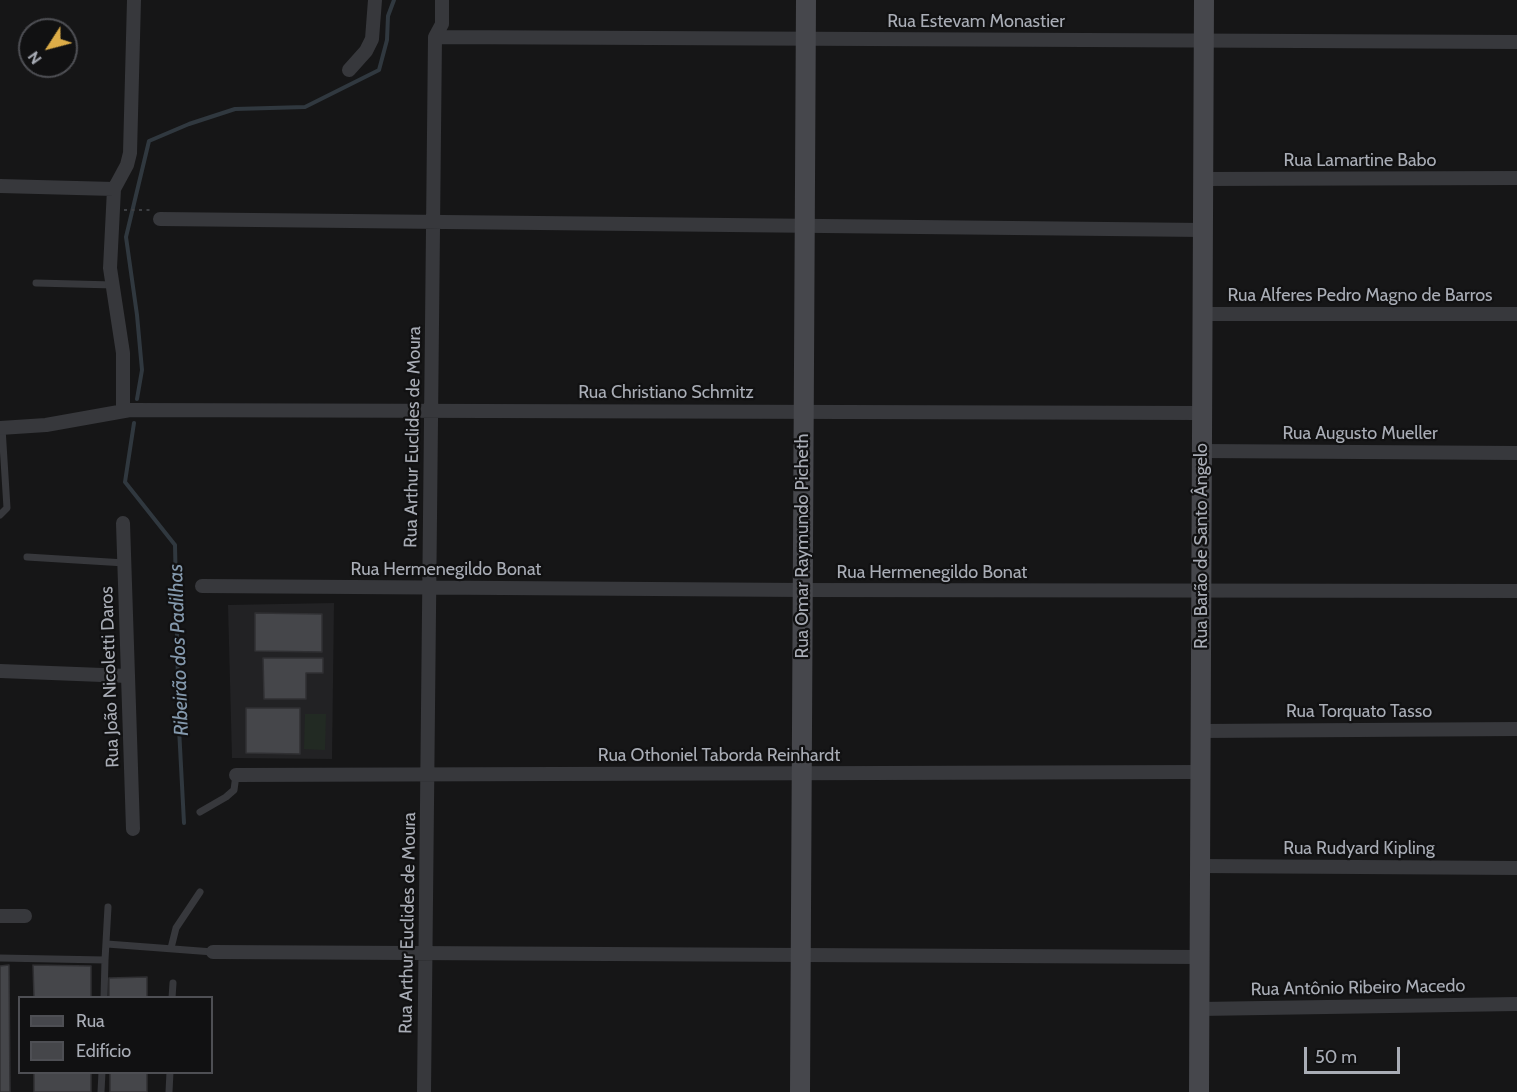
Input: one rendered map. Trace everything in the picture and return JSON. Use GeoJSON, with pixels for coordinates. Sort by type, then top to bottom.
{"type":"FeatureCollection","features":[{"type":"Feature","properties":{"kind":"main road","name":"Rua Omar Raymundo Picheth"},"geometry":{"type":"LineString","coordinates":[[800,1092],[806,0]]}},
{"type":"Feature","properties":{"kind":"main road","name":"Rua Barão de Santo Ângelo"},"geometry":{"type":"LineString","coordinates":[[1199,1092],[1204,0]]}},
{"type":"Feature","properties":{"kind":"street"},"geometry":{"type":"LineString","coordinates":[[127,410],[123,353],[110,268],[114,189],[127,165],[130,153],[134,0]]}},
{"type":"Feature","properties":{"kind":"street"},"geometry":{"type":"LineString","coordinates":[[349,70],[366,51],[372,39],[375,0]]}},
{"type":"Feature","properties":{"kind":"street","name":"Rua Arthur Euclides de Moura"},"geometry":{"type":"LineString","coordinates":[[424,1092],[435,37],[442,24],[442,0]]}},
{"type":"Feature","properties":{"kind":"street","name":"Rua Estevam Monastier"},"geometry":{"type":"LineString","coordinates":[[435,37],[1517,42]]}},
{"type":"Feature","properties":{"kind":"street","name":"Rua Lamartine Babo"},"geometry":{"type":"LineString","coordinates":[[1203,179],[1517,178]]}},
{"type":"Feature","properties":{"kind":"street"},"geometry":{"type":"LineString","coordinates":[[0,186],[114,189]]}},
{"type":"Feature","properties":{"kind":"street"},"geometry":{"type":"LineString","coordinates":[[160,215],[434,222],[1203,230]]}},
{"type":"Feature","properties":{"kind":"street","name":"Rua Alferes Pedro Magno de Barros"},"geometry":{"type":"LineString","coordinates":[[1203,314],[1517,314]]}},
{"type":"Feature","properties":{"kind":"street","name":"Rua Christiano Schmitz"},"geometry":{"type":"LineString","coordinates":[[1,428],[58,423],[127,410],[1202,413]]}},
{"type":"Feature","properties":{"kind":"street","name":"Rua Augusto Mueller"},"geometry":{"type":"LineString","coordinates":[[1202,451],[1517,453]]}},
{"type":"Feature","properties":{"kind":"street","name":"Rua João Nicoletti Daros"},"geometry":{"type":"LineString","coordinates":[[123,523],[133,829]]}},
{"type":"Feature","properties":{"kind":"street","name":"Rua Hermenegildo Bonat"},"geometry":{"type":"LineString","coordinates":[[202,586],[1517,591]]}},
{"type":"Feature","properties":{"kind":"street"},"geometry":{"type":"LineString","coordinates":[[0,671],[128,676]]}},
{"type":"Feature","properties":{"kind":"street","name":"Rua Torquato Tasso"},"geometry":{"type":"LineString","coordinates":[[1201,731],[1517,729]]}},
{"type":"Feature","properties":{"kind":"street","name":"Rua Othoniel Taborda Reinhardt"},"geometry":{"type":"LineString","coordinates":[[236,775],[1201,772]]}},
{"type":"Feature","properties":{"kind":"street","name":"Rua Rudyard Kipling"},"geometry":{"type":"LineString","coordinates":[[1200,866],[1517,868]]}},
{"type":"Feature","properties":{"kind":"street"},"geometry":{"type":"LineString","coordinates":[[0,916],[26,916]]}},
{"type":"Feature","properties":{"kind":"street"},"geometry":{"type":"LineString","coordinates":[[213,952],[1200,957]]}},
{"type":"Feature","properties":{"kind":"street","name":"Rua Antônio Ribeiro Macedo"},"geometry":{"type":"LineString","coordinates":[[1200,1009],[1517,1004]]}},
{"type":"Feature","properties":{"kind":"lane"},"geometry":{"type":"LineString","coordinates":[[36,283],[114,285]]}},
{"type":"Feature","properties":{"kind":"lane"},"geometry":{"type":"LineString","coordinates":[[0,515],[7,508],[1,428]]}},
{"type":"Feature","properties":{"kind":"lane"},"geometry":{"type":"LineString","coordinates":[[27,557],[124,563]]}},
{"type":"Feature","properties":{"kind":"lane"},"geometry":{"type":"LineString","coordinates":[[200,812],[234,790],[236,775]]}},
{"type":"Feature","properties":{"kind":"lane"},"geometry":{"type":"LineString","coordinates":[[171,948],[176,928],[200,892]]}},
{"type":"Feature","properties":{"kind":"lane"},"geometry":{"type":"LineString","coordinates":[[104,996],[108,907]]}},
{"type":"Feature","properties":{"kind":"lane"},"geometry":{"type":"LineString","coordinates":[[107,944],[213,952]]}},
{"type":"Feature","properties":{"kind":"lane"},"geometry":{"type":"LineString","coordinates":[[0,958],[105,960]]}},
{"type":"Feature","properties":{"kind":"lane"},"geometry":{"type":"LineString","coordinates":[[172,996],[173,983]]}},
{"type":"Feature","properties":{"kind":"lane"},"geometry":{"type":"LineString","coordinates":[[101,1092],[102,1074]]}},
{"type":"Feature","properties":{"kind":"lane"},"geometry":{"type":"LineString","coordinates":[[169,1092],[170,1074]]}},
{"type":"Feature","properties":{"kind":"path"},"geometry":{"type":"LineString","coordinates":[[124,210],[160,215]]}},
{"type":"Feature","properties":{"kind":"shaded area"},"geometry":{"type":"Polygon","coordinates":[[[334,603],[332,759],[232,758],[228,605],[334,603]]]}},
{"type":"Feature","properties":{"kind":"shaded area"},"geometry":{"type":"Polygon","coordinates":[[[305,714],[326,714],[325,750],[304,749],[305,714]]]}},
{"type":"Feature","properties":{"kind":"building"},"geometry":{"type":"Polygon","coordinates":[[[255,613],[322,614],[322,652],[255,651],[255,613]]]}},
{"type":"Feature","properties":{"kind":"building"},"geometry":{"type":"Polygon","coordinates":[[[263,658],[323,658],[323,673],[306,673],[306,699],[264,699],[263,658]]]}},
{"type":"Feature","properties":{"kind":"building"},"geometry":{"type":"Polygon","coordinates":[[[246,708],[300,708],[300,754],[246,753],[246,708]]]}},
{"type":"Feature","properties":{"kind":"building"},"geometry":{"type":"Polygon","coordinates":[[[9,965],[10,1092],[0,1092],[0,966],[9,965]]]}},
{"type":"Feature","properties":{"kind":"building"},"geometry":{"type":"Polygon","coordinates":[[[33,965],[91,966],[91,996],[34,996],[33,965]]]}},
{"type":"Feature","properties":{"kind":"building"},"geometry":{"type":"Polygon","coordinates":[[[147,977],[147,996],[109,996],[109,978],[147,977]]]}},
{"type":"Feature","properties":{"kind":"building"},"geometry":{"type":"Polygon","coordinates":[[[34,1074],[91,1074],[91,1092],[34,1092],[34,1074]]]}},
{"type":"Feature","properties":{"kind":"building"},"geometry":{"type":"Polygon","coordinates":[[[110,1074],[147,1074],[147,1092],[110,1092],[110,1074]]]}},
{"type":"Feature","properties":{"kind":"waterway","name":"Ribeirão dos Padilhas"},"geometry":{"type":"LineString","coordinates":[[137,399],[142,370],[126,237],[149,141],[189,124],[235,109],[305,107],[379,70],[387,40],[388,16],[394,0]]}},
{"type":"Feature","properties":{"kind":"waterway","name":"Ribeirão dos Padilhas"},"geometry":{"type":"LineString","coordinates":[[134,423],[125,482],[175,545],[179,728],[184,823]]}}]}
